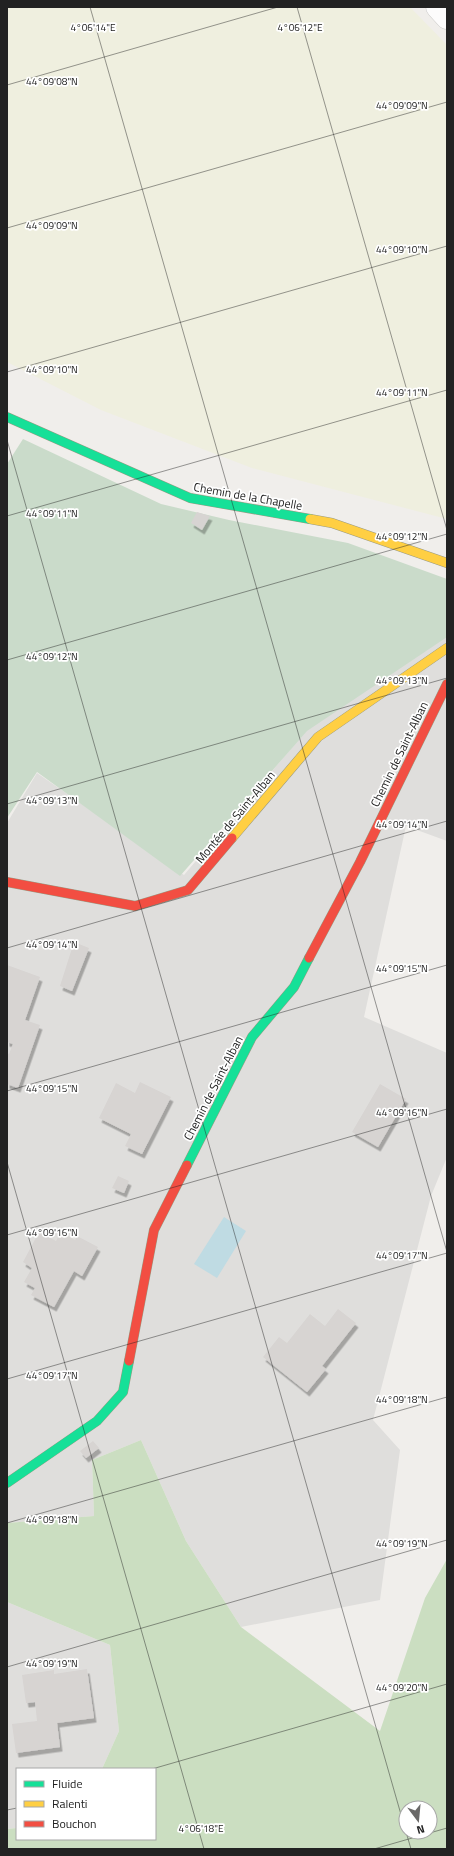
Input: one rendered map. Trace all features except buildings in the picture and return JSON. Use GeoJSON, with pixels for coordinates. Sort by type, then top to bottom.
{"type":"FeatureCollection","features":[{"type":"Feature","properties":{"kind":"street"},"geometry":{"type":"LineString","coordinates":[[437,7],[447,18]]}},
{"type":"Feature","properties":{"kind":"street","name":"Chemin de la Chapelle"},"geometry":{"type":"LineString","coordinates":[[7,417],[190,498],[332,523],[447,563]]}},
{"type":"Feature","properties":{"kind":"street","name":"Montée de Saint-Alban"},"geometry":{"type":"LineString","coordinates":[[7,882],[135,906],[188,890],[318,737],[447,648]]}},
{"type":"Feature","properties":{"kind":"street","name":"Chemin de Saint-Alban"},"geometry":{"type":"LineString","coordinates":[[7,1484],[98,1421],[123,1392],[154,1230],[252,1037],[294,987],[360,862],[447,684]]}},
{"type":"Feature","properties":{"kind":"shaded area"},"geometry":{"type":"Polygon","coordinates":[[[447,635],[447,841],[406,826],[364,1017],[447,1053],[447,1157],[431,1196],[373,1420],[400,1450],[380,1600],[241,1627],[186,1541],[141,1440],[92,1460],[94,1516],[7,1523],[7,823],[37,773],[184,875],[306,731],[447,635]]]}},
{"type":"Feature","properties":{"kind":"shaded area"},"geometry":{"type":"Polygon","coordinates":[[[7,1602],[110,1645],[119,1731],[102,1768],[16,1768],[16,1828],[7,1829],[7,1602]]]}},
{"type":"Feature","properties":{"kind":"green space"},"geometry":{"type":"Polygon","coordinates":[[[7,7],[410,7],[447,45],[447,519],[252,468],[101,410],[7,362],[7,7]]]}},
{"type":"Feature","properties":{"kind":"green space"},"geometry":{"type":"Polygon","coordinates":[[[23,439],[161,504],[229,520],[348,543],[447,579],[447,637],[307,731],[180,876],[37,772],[7,818],[7,464],[23,439]]]}},
{"type":"Feature","properties":{"kind":"green space"},"geometry":{"type":"Polygon","coordinates":[[[141,1440],[186,1541],[241,1627],[380,1731],[425,1598],[447,1559],[447,1849],[7,1849],[7,1829],[16,1828],[16,1840],[156,1840],[156,1768],[102,1768],[119,1731],[110,1645],[7,1602],[7,1523],[94,1516],[92,1460],[141,1440]]]}},
{"type":"Feature","properties":{"kind":"water"},"geometry":{"type":"Polygon","coordinates":[[[224,1217],[246,1231],[217,1278],[194,1264],[224,1217]]]}},
{"type":"Feature","properties":{"kind":"traffic: fast"},"geometry":{"type":"LineString","coordinates":[[7,417],[190,498],[310,519]]}},
{"type":"Feature","properties":{"kind":"traffic: fast"},"geometry":{"type":"LineString","coordinates":[[187,1165],[252,1037],[294,987],[309,958]]}},
{"type":"Feature","properties":{"kind":"traffic: fast"},"geometry":{"type":"LineString","coordinates":[[7,1483],[97,1421],[123,1392],[129,1361]]}},
{"type":"Feature","properties":{"kind":"traffic: slow"},"geometry":{"type":"LineString","coordinates":[[310,519],[332,523],[447,563]]}},
{"type":"Feature","properties":{"kind":"traffic: slow"},"geometry":{"type":"LineString","coordinates":[[232,838],[318,737],[447,648]]}},
{"type":"Feature","properties":{"kind":"traffic: jam"},"geometry":{"type":"LineString","coordinates":[[309,958],[360,862],[447,684]]}},
{"type":"Feature","properties":{"kind":"traffic: jam"},"geometry":{"type":"LineString","coordinates":[[7,882],[135,906],[188,890],[232,838]]}},
{"type":"Feature","properties":{"kind":"traffic: jam"},"geometry":{"type":"LineString","coordinates":[[129,1361],[154,1230],[187,1165]]}}]}
